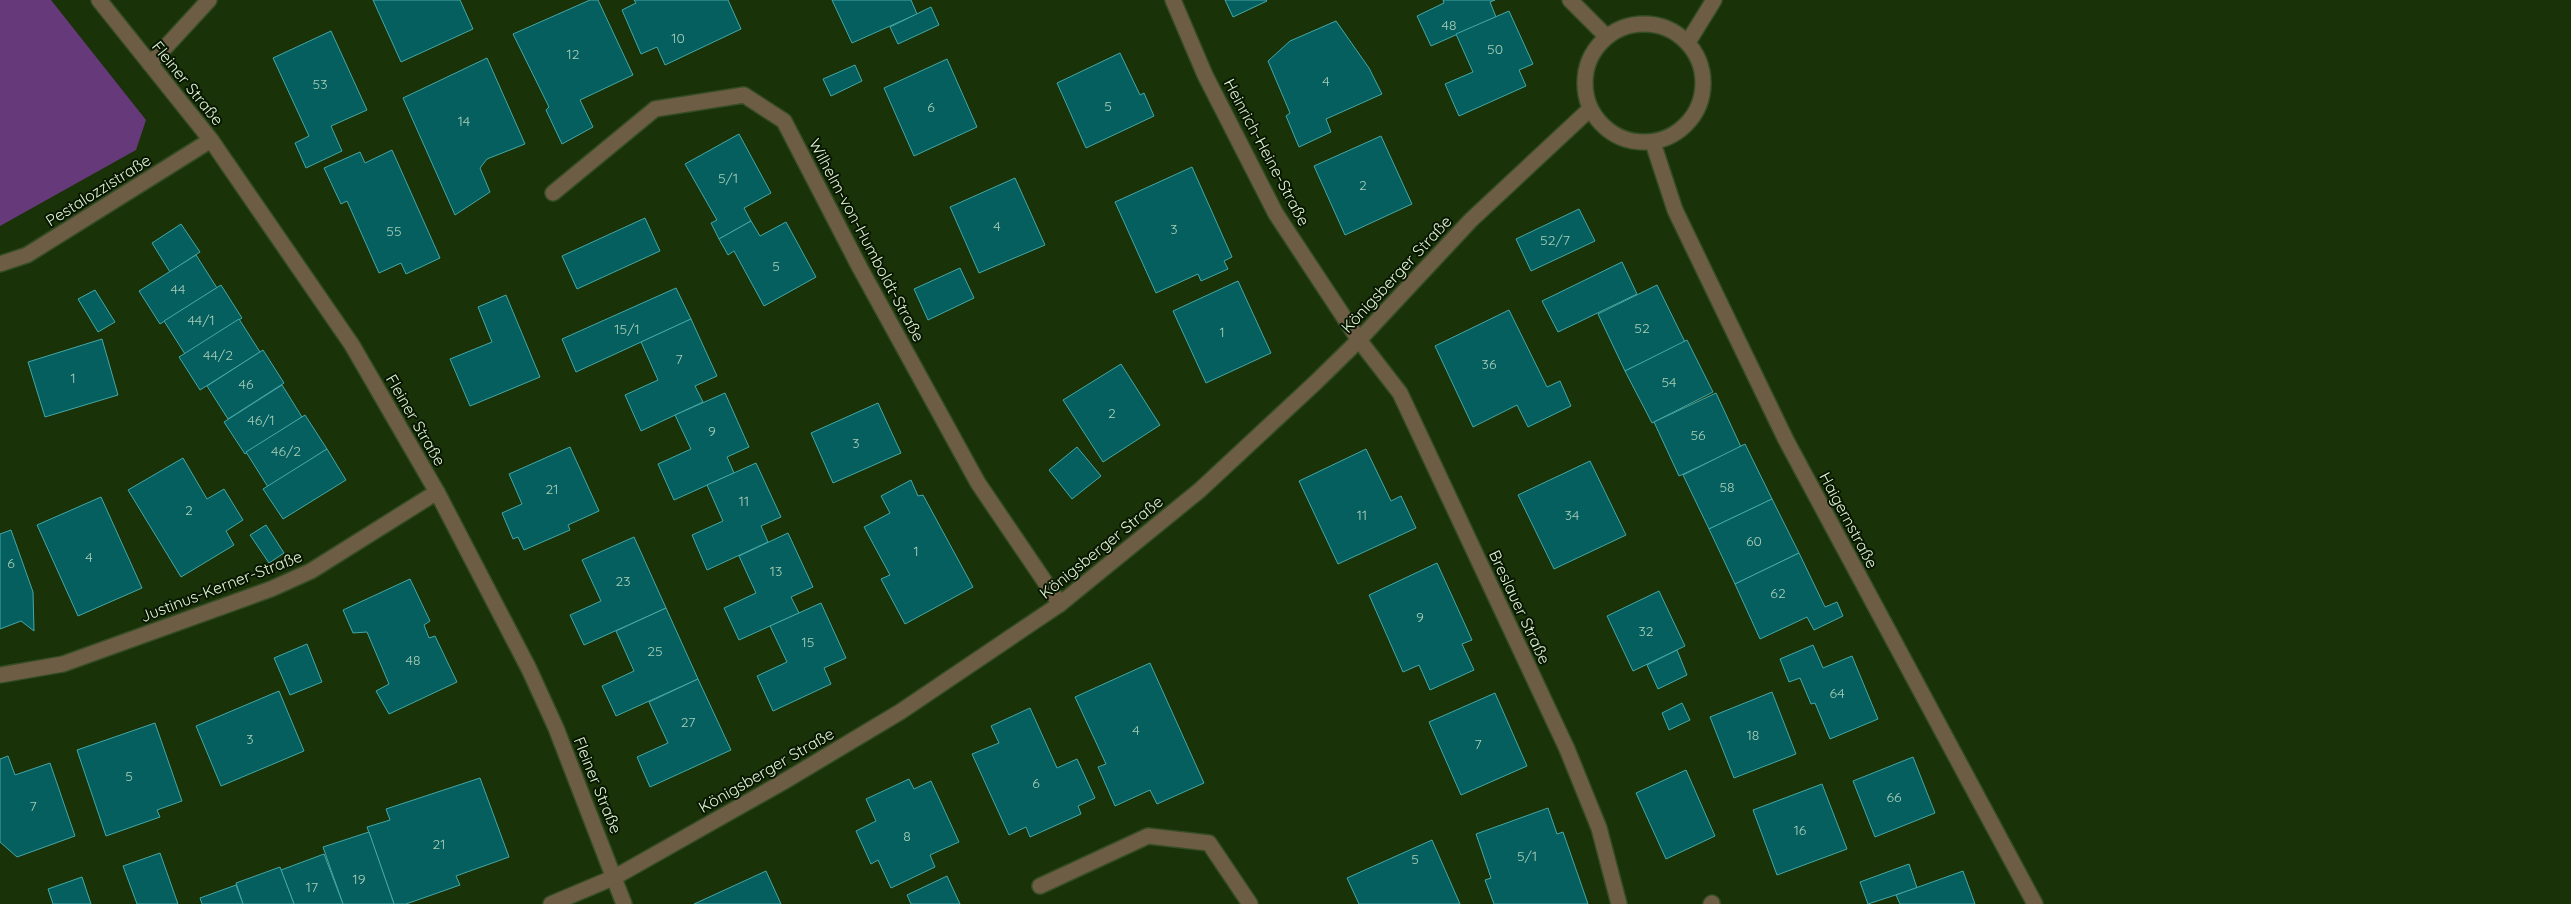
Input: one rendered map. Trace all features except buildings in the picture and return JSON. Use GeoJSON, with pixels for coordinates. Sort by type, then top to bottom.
{"type":"FeatureCollection","features":[{"type":"Feature","properties":{"kind":"street","name":"Fleiner Straße"},"geometry":{"type":"LineString","coordinates":[[99,0],[212,140],[352,345],[437,492],[529,669],[556,728],[624,904]]}},
{"type":"Feature","properties":{"kind":"street"},"geometry":{"type":"LineString","coordinates":[[150,64],[209,0]]}},
{"type":"Feature","properties":{"kind":"street","name":"Heinrich-Heine-Straße"},"geometry":{"type":"LineString","coordinates":[[1173,0],[1205,74],[1276,214],[1359,340]]}},
{"type":"Feature","properties":{"kind":"street"},"geometry":{"type":"LineString","coordinates":[[1570,0],[1606,36]]}},
{"type":"Feature","properties":{"kind":"street"},"geometry":{"type":"LineString","coordinates":[[1688,42],[1714,0]]}},
{"type":"Feature","properties":{"kind":"street"},"geometry":{"type":"LineString","coordinates":[[1647,23],[1670,29],[1688,42],[1699,60],[1704,88],[1697,112],[1681,131],[1653,143],[1631,142],[1607,131],[1590,109],[1584,87],[1588,60],[1606,36],[1626,25],[1647,23]]}},
{"type":"Feature","properties":{"kind":"street","name":"Wilhelm-von-Humboldt-Straße"},"geometry":{"type":"LineString","coordinates":[[553,193],[655,109],[744,95],[784,120],[860,268],[978,483],[1060,604]]}},
{"type":"Feature","properties":{"kind":"street","name":"Königsberger Straße"},"geometry":{"type":"LineString","coordinates":[[551,904],[615,877],[782,782],[900,712],[1060,604],[1200,490],[1359,340],[1471,220],[1590,109]]}},
{"type":"Feature","properties":{"kind":"street","name":"Pestalozzistraße"},"geometry":{"type":"LineString","coordinates":[[0,264],[27,255],[212,140]]}},
{"type":"Feature","properties":{"kind":"street","name":"Haigernstraße"},"geometry":{"type":"LineString","coordinates":[[1653,143],[1675,210],[1786,440],[2035,904]]}},
{"type":"Feature","properties":{"kind":"street","name":"Breslauer Straße"},"geometry":{"type":"LineString","coordinates":[[1359,340],[1400,393],[1567,749],[1599,828],[1619,904]]}},
{"type":"Feature","properties":{"kind":"street","name":"Justinus-Kerner-Straße"},"geometry":{"type":"LineString","coordinates":[[0,675],[63,664],[271,589],[311,571],[437,492]]}},
{"type":"Feature","properties":{"kind":"street"},"geometry":{"type":"LineString","coordinates":[[1040,886],[1148,836],[1209,843],[1250,904]]}},
{"type":"Feature","properties":{"kind":"shaded area"},"geometry":{"type":"Polygon","coordinates":[[[0,0],[51,0],[146,120],[136,150],[0,226],[0,0]]]}}]}
